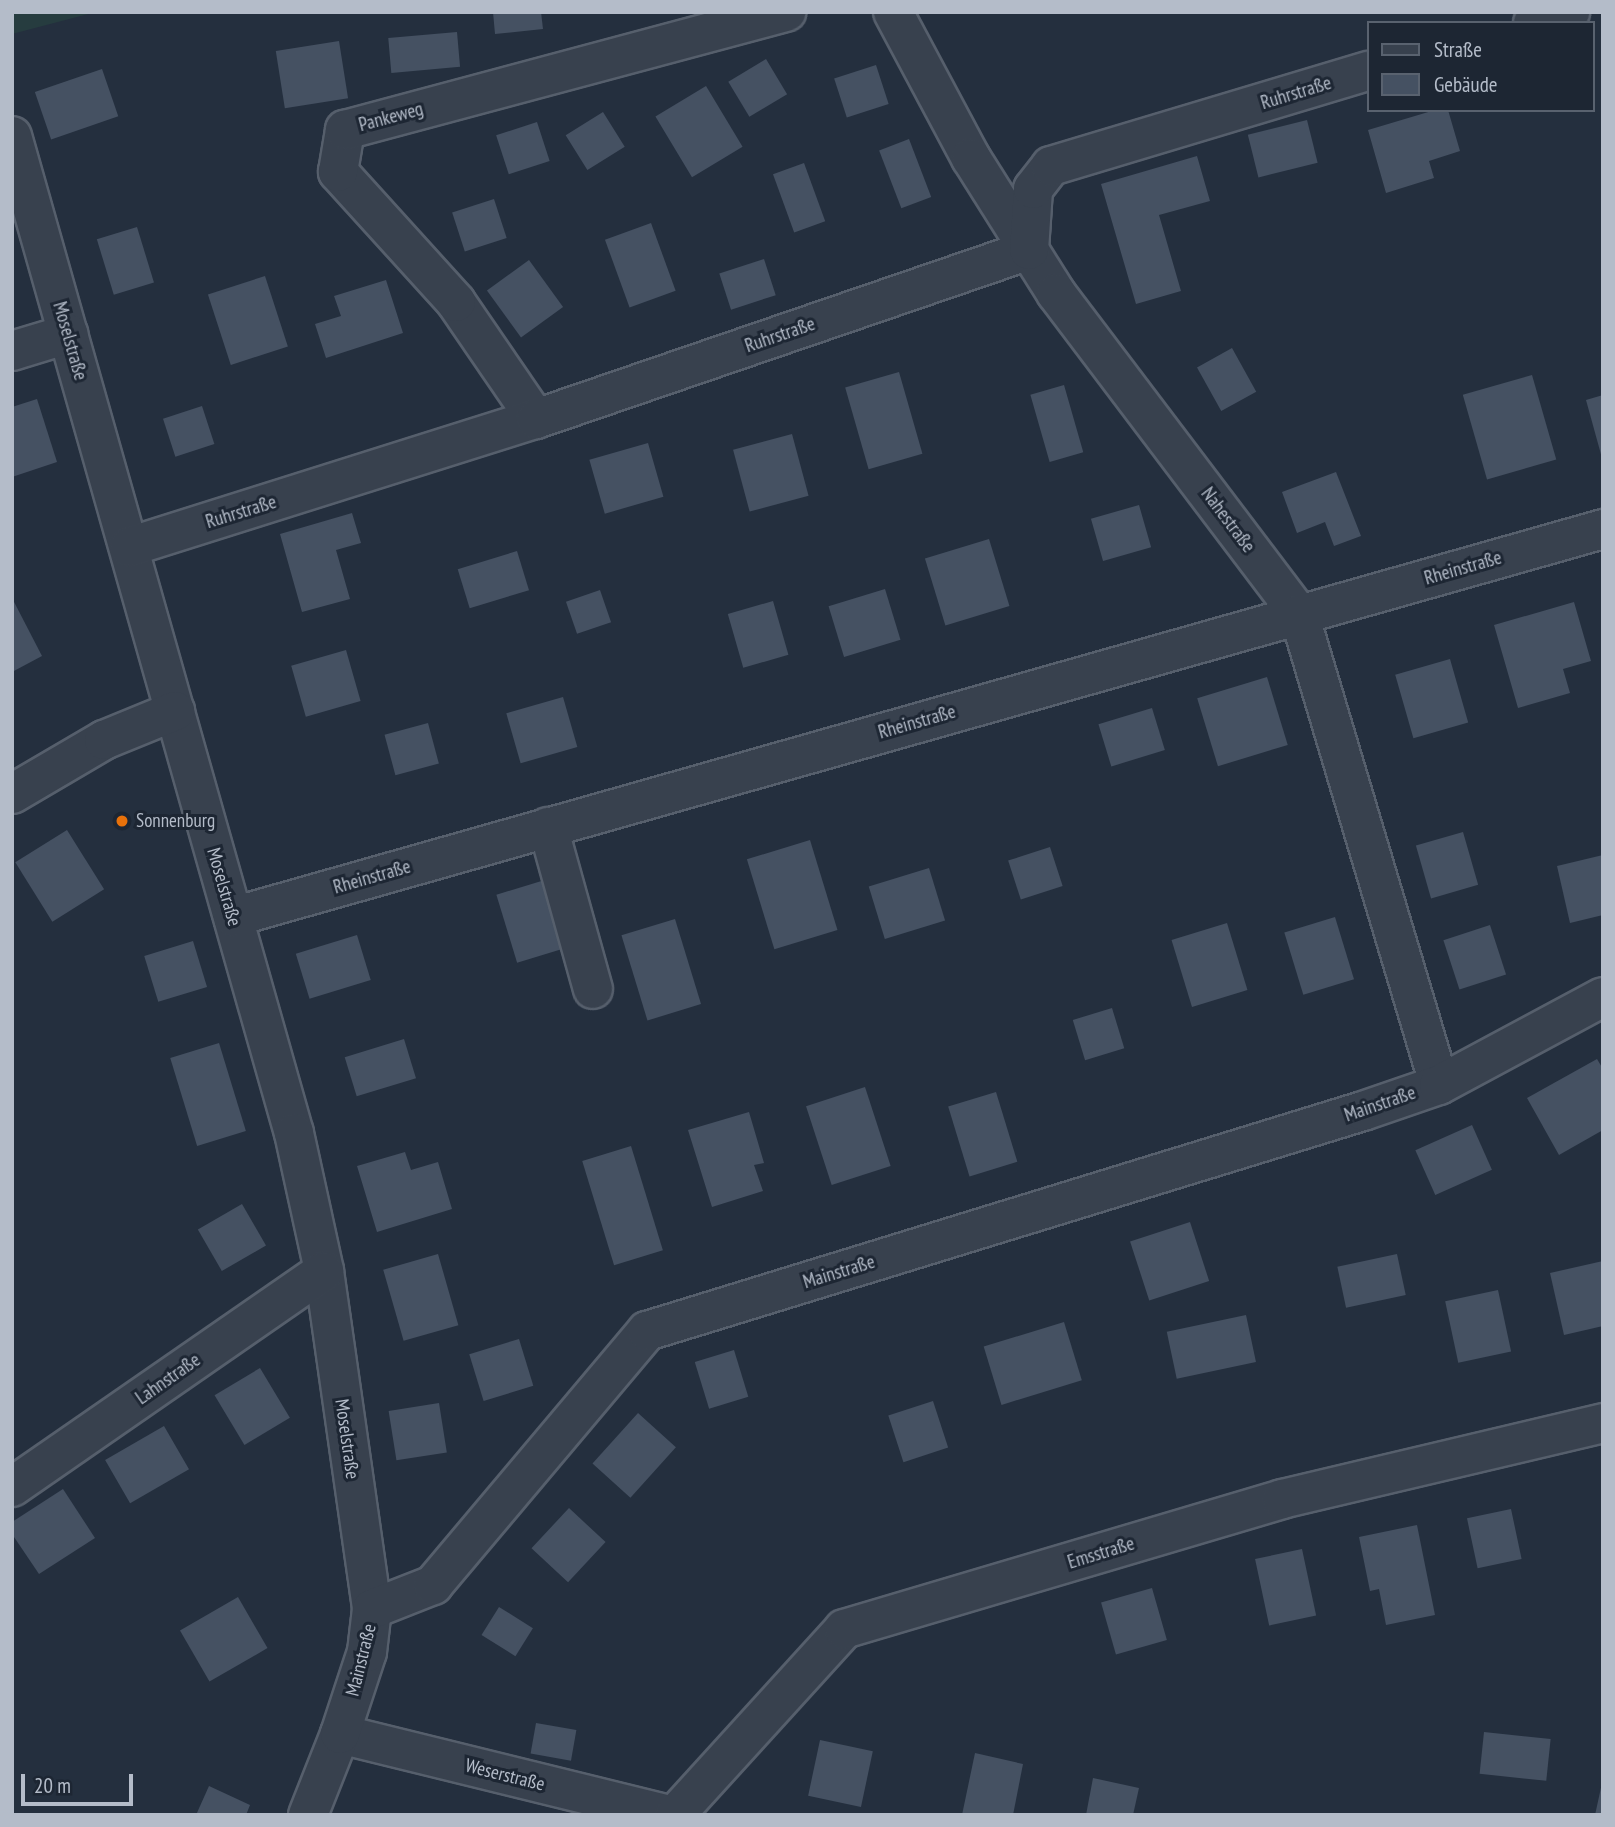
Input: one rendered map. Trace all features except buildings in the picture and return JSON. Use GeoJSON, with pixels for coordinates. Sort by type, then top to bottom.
{"type":"FeatureCollection","features":[{"type":"Feature","properties":{"kind":"street","name":"Pankeweg"},"geometry":{"type":"LineString","coordinates":[[536,419],[456,302],[338,172],[345,130],[786,12]]}},
{"type":"Feature","properties":{"kind":"street","name":"Nahestraße"},"geometry":{"type":"LineString","coordinates":[[893,12],[971,158],[1064,304],[1299,614],[1439,1084]]}},
{"type":"Feature","properties":{"kind":"street"},"geometry":{"type":"LineString","coordinates":[[1540,21],[1570,12]]}},
{"type":"Feature","properties":{"kind":"street","name":"Ruhrstraße"},"geometry":{"type":"LineString","coordinates":[[129,547],[536,419],[1029,250],[1033,189],[1051,166],[1366,72]]}},
{"type":"Feature","properties":{"kind":"street","name":"Moselstraße"},"geometry":{"type":"LineString","coordinates":[[12,135],[294,1133],[324,1271],[372,1609]]}},
{"type":"Feature","properties":{"kind":"street"},"geometry":{"type":"LineString","coordinates":[[12,351],[68,334]]}},
{"type":"Feature","properties":{"kind":"street","name":"Rheinstraße"},"geometry":{"type":"LineString","coordinates":[[233,917],[1603,529]]}},
{"type":"Feature","properties":{"kind":"street"},"geometry":{"type":"LineString","coordinates":[[12,794],[104,740],[175,711]]}},
{"type":"Feature","properties":{"kind":"street"},"geometry":{"type":"LineString","coordinates":[[548,827],[593,989]]}},
{"type":"Feature","properties":{"kind":"street","name":"Mainstraße"},"geometry":{"type":"LineString","coordinates":[[308,1815],[340,1734],[367,1652],[372,1609],[433,1585],[647,1331],[1363,1111],[1439,1084],[1603,997]]}},
{"type":"Feature","properties":{"kind":"street","name":"Lahnstraße"},"geometry":{"type":"LineString","coordinates":[[12,1487],[324,1271]]}},
{"type":"Feature","properties":{"kind":"street","name":"Emsstraße"},"geometry":{"type":"LineString","coordinates":[[675,1815],[844,1629],[1282,1499],[1603,1423]]}},
{"type":"Feature","properties":{"kind":"street","name":"Weserstraße"},"geometry":{"type":"LineString","coordinates":[[340,1734],[669,1815]]}},
{"type":"Feature","properties":{"kind":"green space"},"geometry":{"type":"Polygon","coordinates":[[[12,12],[96,12],[12,34],[12,12]]]}},
{"type":"Feature","properties":{"kind":"place","name":"Sonnenburg"},"geometry":{"type":"Point","coordinates":[122,821]}}]}
